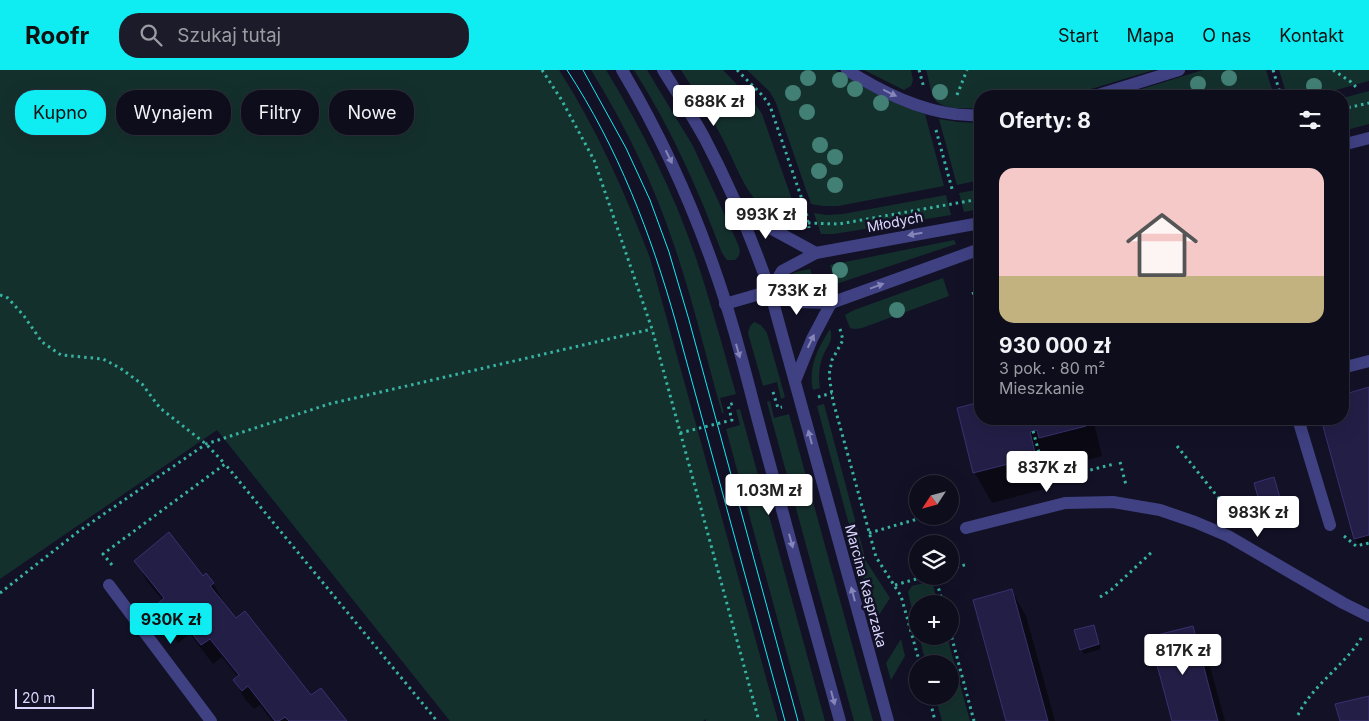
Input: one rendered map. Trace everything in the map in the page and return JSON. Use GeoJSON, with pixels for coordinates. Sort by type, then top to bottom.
{"type":"FeatureCollection","features":[{"type":"Feature","properties":{"kind":"street"},"geometry":{"type":"LineString","coordinates":[[622,70],[647,114],[688,197],[714,267],[840,721]]}},
{"type":"Feature","properties":{"kind":"street","name":"Marcina Kasprzaka"},"geometry":{"type":"LineString","coordinates":[[663,70],[705,140],[734,200],[757,254],[770,291],[888,721]]}},
{"type":"Feature","properties":{"kind":"street"},"geometry":{"type":"LineString","coordinates":[[847,70],[908,102],[930,110],[949,114],[974,115]]}},
{"type":"Feature","properties":{"kind":"street"},"geometry":{"type":"LineString","coordinates":[[1115,90],[1179,70]]}},
{"type":"Feature","properties":{"kind":"street"},"geometry":{"type":"LineString","coordinates":[[1349,143],[1369,138]]}},
{"type":"Feature","properties":{"kind":"street"},"geometry":{"type":"LineString","coordinates":[[734,200],[761,223],[816,253]]}},
{"type":"Feature","properties":{"kind":"street","name":"Młodych"},"geometry":{"type":"LineString","coordinates":[[770,291],[782,271],[816,253],[974,224]]}},
{"type":"Feature","properties":{"kind":"street"},"geometry":{"type":"LineString","coordinates":[[725,304],[770,291],[794,302],[832,303],[974,251]]}},
{"type":"Feature","properties":{"kind":"street"},"geometry":{"type":"LineString","coordinates":[[795,381],[812,339],[832,303]]}},
{"type":"Feature","properties":{"kind":"street"},"geometry":{"type":"LineString","coordinates":[[1349,366],[1369,361]]}},
{"type":"Feature","properties":{"kind":"street"},"geometry":{"type":"LineString","coordinates":[[1300,425],[1330,525]]}},
{"type":"Feature","properties":{"kind":"street"},"geometry":{"type":"LineString","coordinates":[[966,528],[1065,503],[1113,502],[1160,510],[1228,536],[1342,603],[1369,616]]}},
{"type":"Feature","properties":{"kind":"street"},"geometry":{"type":"LineString","coordinates":[[109,585],[211,721]]}},
{"type":"Feature","properties":{"kind":"path"},"geometry":{"type":"LineString","coordinates":[[542,70],[561,99],[594,160],[652,329],[759,721]]}},
{"type":"Feature","properties":{"kind":"path"},"geometry":{"type":"LineString","coordinates":[[737,70],[763,96],[770,106],[806,211],[810,233]]}},
{"type":"Feature","properties":{"kind":"path"},"geometry":{"type":"LineString","coordinates":[[949,114],[967,70]]}},
{"type":"Feature","properties":{"kind":"path"},"geometry":{"type":"LineString","coordinates":[[1273,70],[1279,90]]}},
{"type":"Feature","properties":{"kind":"path"},"geometry":{"type":"LineString","coordinates":[[1333,70],[1358,89]]}},
{"type":"Feature","properties":{"kind":"path"},"geometry":{"type":"LineString","coordinates":[[1349,107],[1369,103]]}},
{"type":"Feature","properties":{"kind":"path"},"geometry":{"type":"LineString","coordinates":[[939,140],[952,190]]}},
{"type":"Feature","properties":{"kind":"path"},"geometry":{"type":"LineString","coordinates":[[808,223],[839,224],[974,200]]}},
{"type":"Feature","properties":{"kind":"path"},"geometry":{"type":"LineString","coordinates":[[973,292],[974,296]]}},
{"type":"Feature","properties":{"kind":"path"},"geometry":{"type":"LineString","coordinates":[[0,295],[8,298],[24,316],[42,342],[61,355],[103,359],[120,368],[142,384],[160,408],[206,444],[225,464],[437,721]]}},
{"type":"Feature","properties":{"kind":"path"},"geometry":{"type":"LineString","coordinates":[[838,322],[842,340],[830,364],[829,379],[832,393],[878,562],[903,601],[918,655]]}},
{"type":"Feature","properties":{"kind":"path"},"geometry":{"type":"LineString","coordinates":[[0,593],[79,531],[206,444],[329,404],[652,329]]}},
{"type":"Feature","properties":{"kind":"path"},"geometry":{"type":"LineString","coordinates":[[765,394],[773,392],[778,408],[787,406]]}},
{"type":"Feature","properties":{"kind":"path"},"geometry":{"type":"LineString","coordinates":[[816,398],[832,393]]}},
{"type":"Feature","properties":{"kind":"path"},"geometry":{"type":"LineString","coordinates":[[680,433],[732,420],[728,405],[738,402]]}},
{"type":"Feature","properties":{"kind":"path"},"geometry":{"type":"LineString","coordinates":[[1033,431],[1053,506]]}},
{"type":"Feature","properties":{"kind":"path"},"geometry":{"type":"LineString","coordinates":[[1177,446],[1239,523]]}},
{"type":"Feature","properties":{"kind":"path"},"geometry":{"type":"LineString","coordinates":[[109,585],[119,576],[103,554],[225,464]]}},
{"type":"Feature","properties":{"kind":"path"},"geometry":{"type":"LineString","coordinates":[[1047,481],[1114,464]]}},
{"type":"Feature","properties":{"kind":"path"},"geometry":{"type":"LineString","coordinates":[[869,533],[909,521]]}},
{"type":"Feature","properties":{"kind":"path"},"geometry":{"type":"LineString","coordinates":[[1330,525],[1356,546],[1369,543]]}},
{"type":"Feature","properties":{"kind":"path"},"geometry":{"type":"LineString","coordinates":[[1100,597],[1111,590],[1153,551]]}},
{"type":"Feature","properties":{"kind":"path"},"geometry":{"type":"LineString","coordinates":[[959,566],[968,564]]}},
{"type":"Feature","properties":{"kind":"path"},"geometry":{"type":"LineString","coordinates":[[894,585],[909,581]]}},
{"type":"Feature","properties":{"kind":"path"},"geometry":{"type":"LineString","coordinates":[[1298,715],[1304,702],[1355,649],[1364,633]]}},
{"type":"Feature","properties":{"kind":"path"},"geometry":{"type":"LineString","coordinates":[[954,645],[974,721]]}},
{"type":"Feature","properties":{"kind":"path"},"geometry":{"type":"LineString","coordinates":[[932,705],[936,721]]}},
{"type":"Feature","properties":{"kind":"green space"},"geometry":{"type":"Polygon","coordinates":[[[0,70],[559,70],[598,138],[631,210],[650,258],[778,721],[706,721],[706,719],[703,721],[450,721],[217,430],[0,579],[0,70]]]}},
{"type":"Feature","properties":{"kind":"green space"},"geometry":{"type":"Polygon","coordinates":[[[591,70],[606,70],[644,138],[678,210],[707,292],[736,394],[720,398],[724,413],[722,413],[681,266],[666,222],[648,177],[627,133],[591,70]]]}},
{"type":"Feature","properties":{"kind":"green space"},"geometry":{"type":"Polygon","coordinates":[[[634,70],[647,70],[693,146],[740,249],[740,254],[735,260],[727,260],[722,253],[683,159],[660,114],[634,70]]]}},
{"type":"Feature","properties":{"kind":"green space"},"geometry":{"type":"Polygon","coordinates":[[[681,70],[723,70],[754,102],[762,114],[796,211],[799,229],[768,212],[748,190],[710,116],[681,70]]]}},
{"type":"Feature","properties":{"kind":"green space"},"geometry":{"type":"Polygon","coordinates":[[[747,70],[835,70],[870,90],[925,114],[944,186],[838,206],[811,204],[776,103],[770,92],[747,70]]]}},
{"type":"Feature","properties":{"kind":"green space"},"geometry":{"type":"Polygon","coordinates":[[[864,70],[911,70],[913,80],[911,86],[904,90],[864,70]]]}},
{"type":"Feature","properties":{"kind":"green space"},"geometry":{"type":"Polygon","coordinates":[[[926,70],[1154,70],[1088,90],[974,90],[974,108],[948,107],[937,102],[933,95],[926,70]]]}},
{"type":"Feature","properties":{"kind":"green space"},"geometry":{"type":"Polygon","coordinates":[[[1203,70],[1266,70],[1272,90],[1138,90],[1203,70]]]}},
{"type":"Feature","properties":{"kind":"green space"},"geometry":{"type":"Polygon","coordinates":[[[1279,70],[1369,70],[1369,81],[1336,90],[1285,90],[1279,70]]]}},
{"type":"Feature","properties":{"kind":"green space"},"geometry":{"type":"Polygon","coordinates":[[[1369,91],[1369,124],[1349,129],[1349,96],[1369,91]]]}},
{"type":"Feature","properties":{"kind":"green space"},"geometry":{"type":"Polygon","coordinates":[[[939,119],[974,123],[974,181],[957,185],[939,119]]]}},
{"type":"Feature","properties":{"kind":"green space"},"geometry":{"type":"Polygon","coordinates":[[[974,190],[974,210],[964,212],[959,193],[974,190]]]}},
{"type":"Feature","properties":{"kind":"green space"},"geometry":{"type":"Polygon","coordinates":[[[946,195],[951,215],[834,234],[821,234],[814,213],[826,215],[843,214],[946,195]]]}},
{"type":"Feature","properties":{"kind":"green space"},"geometry":{"type":"Polygon","coordinates":[[[954,240],[956,244],[836,284],[830,265],[954,240]]]}},
{"type":"Feature","properties":{"kind":"green space"},"geometry":{"type":"Polygon","coordinates":[[[810,269],[817,290],[792,294],[786,284],[788,276],[810,269]]]}},
{"type":"Feature","properties":{"kind":"green space"},"geometry":{"type":"Polygon","coordinates":[[[943,278],[949,296],[862,328],[850,328],[845,315],[854,310],[943,278]]]}},
{"type":"Feature","properties":{"kind":"green space"},"geometry":{"type":"Polygon","coordinates":[[[754,322],[761,325],[767,333],[785,397],[781,399],[777,382],[763,386],[748,333],[750,326],[754,322]]]}},
{"type":"Feature","properties":{"kind":"green space"},"geometry":{"type":"Polygon","coordinates":[[[830,329],[831,340],[823,356],[820,368],[820,388],[813,390],[812,373],[815,358],[830,329]]]}},
{"type":"Feature","properties":{"kind":"green space"},"geometry":{"type":"Polygon","coordinates":[[[770,401],[774,418],[789,414],[873,721],[854,721],[767,402],[770,401]]]}},
{"type":"Feature","properties":{"kind":"green space"},"geometry":{"type":"Polygon","coordinates":[[[824,404],[866,561],[890,598],[875,621],[817,406],[824,404]]]}},
{"type":"Feature","properties":{"kind":"green space"},"geometry":{"type":"Polygon","coordinates":[[[740,409],[825,721],[805,721],[726,429],[740,425],[736,410],[740,409]]]}},
{"type":"Feature","properties":{"kind":"green space"},"geometry":{"type":"Polygon","coordinates":[[[933,585],[936,595],[909,596],[908,592],[912,586],[933,585]]]}},
{"type":"Feature","properties":{"kind":"green space"},"geometry":{"type":"Polygon","coordinates":[[[901,639],[905,656],[891,680],[886,663],[901,639]]]}},
{"type":"Feature","properties":{"kind":"green space"},"geometry":{"type":"Polygon","coordinates":[[[921,645],[949,645],[952,655],[924,655],[921,645]]]}},
{"type":"Feature","properties":{"kind":"green space"},"geometry":{"type":"Polygon","coordinates":[[[959,680],[970,721],[942,721],[938,705],[959,705],[959,680]]]}},
{"type":"Feature","properties":{"kind":"building"},"geometry":{"type":"Polygon","coordinates":[[[1369,387],[1369,535],[1354,539],[1323,425],[1349,425],[1349,393],[1369,387]]]}},
{"type":"Feature","properties":{"kind":"building"},"geometry":{"type":"Polygon","coordinates":[[[974,404],[974,425],[1086,426],[1039,438],[1037,430],[1030,432],[1036,457],[973,473],[957,408],[974,404]]]}},
{"type":"Feature","properties":{"kind":"building"},"geometry":{"type":"Polygon","coordinates":[[[1274,477],[1280,498],[1260,504],[1254,483],[1274,477]]]}},
{"type":"Feature","properties":{"kind":"building"},"geometry":{"type":"Polygon","coordinates":[[[169,532],[203,576],[206,573],[214,583],[210,586],[236,618],[245,611],[311,695],[321,688],[347,721],[289,721],[285,717],[275,721],[248,686],[242,691],[233,680],[239,675],[210,639],[201,645],[178,616],[166,625],[153,608],[164,598],[134,561],[169,532]]]}},
{"type":"Feature","properties":{"kind":"building"},"geometry":{"type":"Polygon","coordinates":[[[1012,589],[1048,721],[1006,721],[973,600],[1012,589]]]}},
{"type":"Feature","properties":{"kind":"building"},"geometry":{"type":"Polygon","coordinates":[[[1094,625],[1099,644],[1080,650],[1074,630],[1094,625]]]}},
{"type":"Feature","properties":{"kind":"building"},"geometry":{"type":"Polygon","coordinates":[[[1193,626],[1218,721],[1172,721],[1149,637],[1193,626]]]}},
{"type":"Feature","properties":{"kind":"building"},"geometry":{"type":"Polygon","coordinates":[[[1369,696],[1369,721],[1340,721],[1335,704],[1369,696]]]}},
{"type":"Feature","properties":{"kind":"tram line"},"geometry":{"type":"LineString","coordinates":[[567,70],[602,130],[617,161],[656,257],[676,323],[785,721]]}},
{"type":"Feature","properties":{"kind":"tram line"},"geometry":{"type":"LineString","coordinates":[[583,70],[626,148],[650,200],[669,252],[798,721]]}}]}
